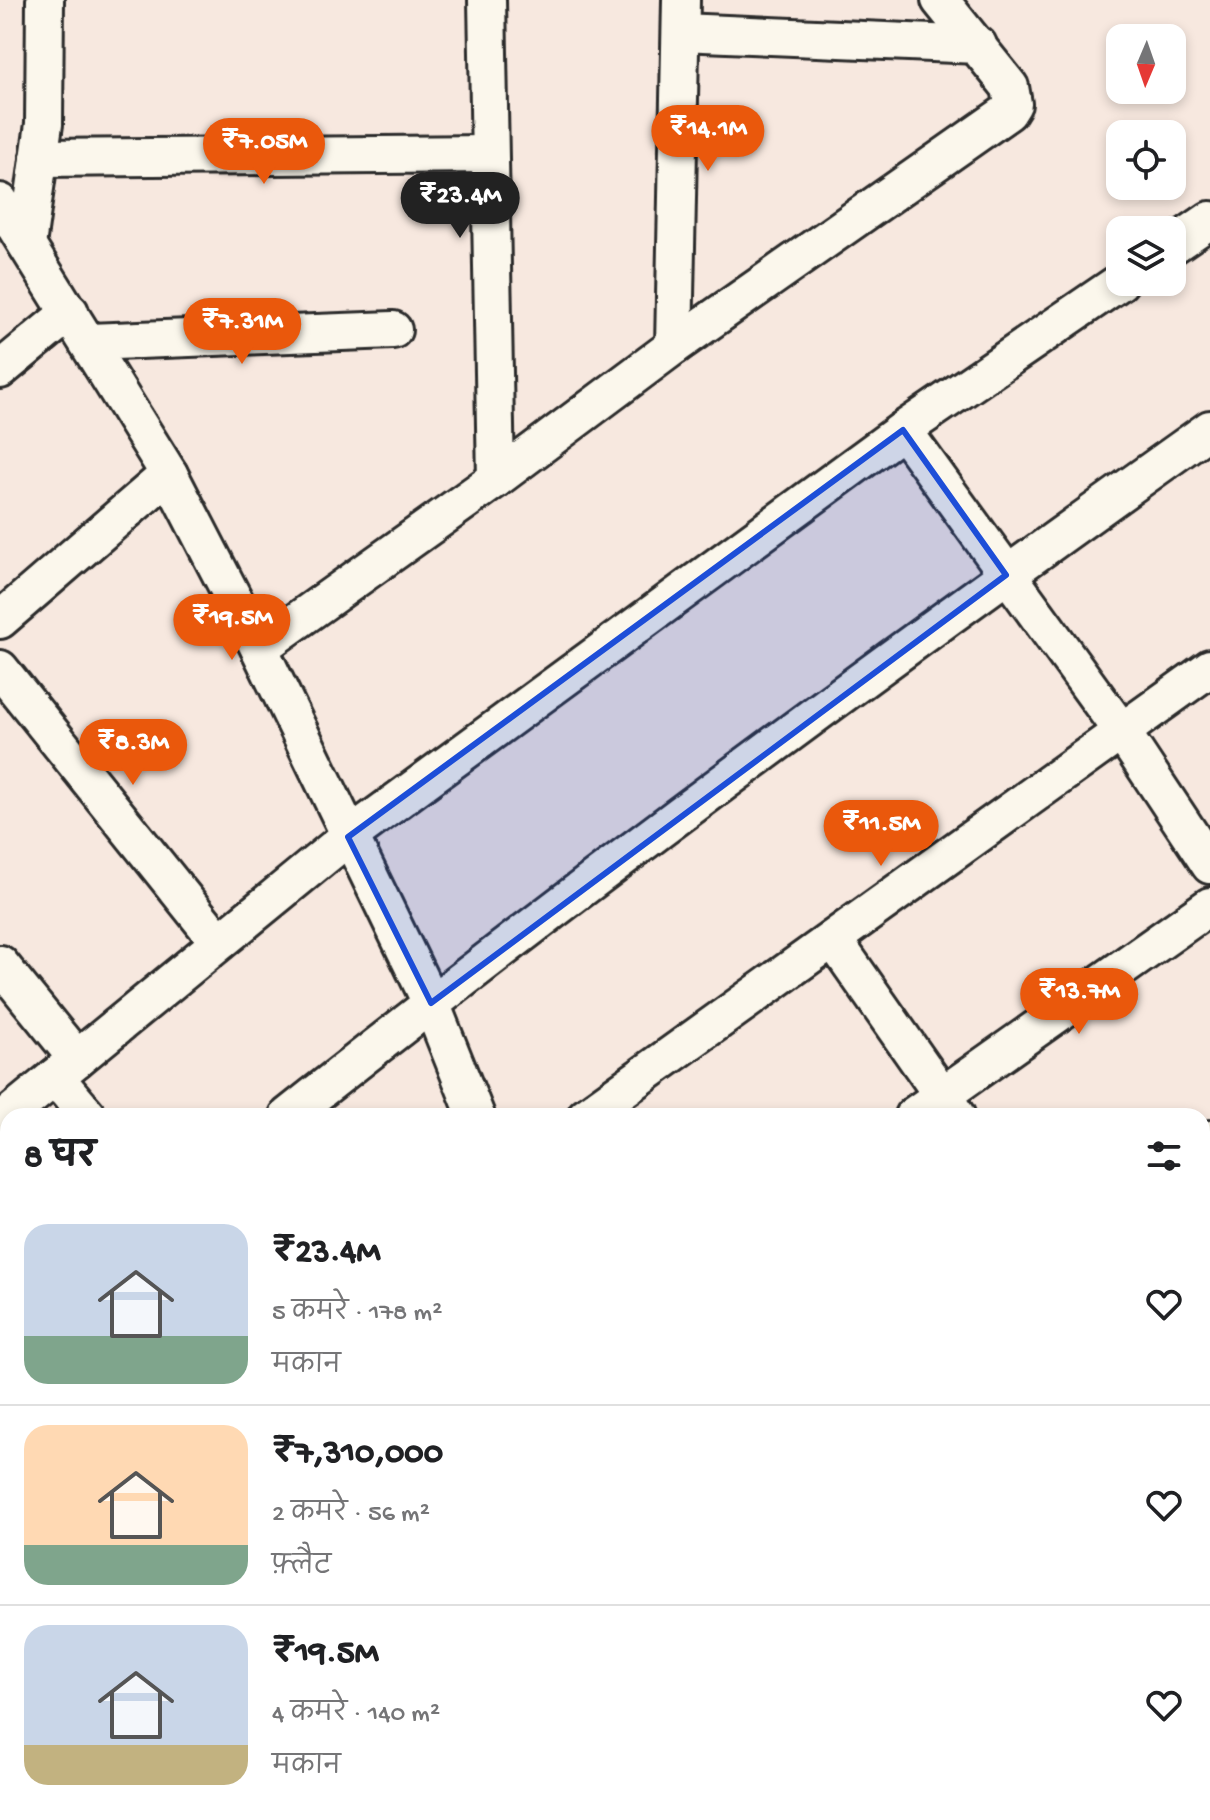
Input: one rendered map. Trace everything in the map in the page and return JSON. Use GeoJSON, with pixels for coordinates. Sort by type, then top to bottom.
{"type":"FeatureCollection","features":[{"type":"Feature","properties":{"kind":"street"},"geometry":{"type":"LineString","coordinates":[[27,245],[46,83],[45,0]]}},
{"type":"Feature","properties":{"kind":"street"},"geometry":{"type":"LineString","coordinates":[[487,0],[496,479]]}},
{"type":"Feature","properties":{"kind":"street"},"geometry":{"type":"LineString","coordinates":[[259,648],[496,479],[674,346],[1008,112],[1013,104],[1010,87],[940,0]]}},
{"type":"Feature","properties":{"kind":"street"},"geometry":{"type":"LineString","coordinates":[[674,346],[681,16],[978,45]]}},
{"type":"Feature","properties":{"kind":"street"},"geometry":{"type":"LineString","coordinates":[[39,158],[488,154]]}},
{"type":"Feature","properties":{"kind":"street"},"geometry":{"type":"LineString","coordinates":[[0,202],[169,474],[259,648],[431,1003],[473,1108]]}},
{"type":"Feature","properties":{"kind":"street"},"geometry":{"type":"LineString","coordinates":[[1186,236],[1210,220]]}},
{"type":"Feature","properties":{"kind":"street"},"geometry":{"type":"LineString","coordinates":[[17,1108],[348,837],[903,430],[1106,292]]}},
{"type":"Feature","properties":{"kind":"street"},"geometry":{"type":"LineString","coordinates":[[0,370],[70,312]]}},
{"type":"Feature","properties":{"kind":"street"},"geometry":{"type":"LineString","coordinates":[[89,342],[393,330]]}},
{"type":"Feature","properties":{"kind":"street"},"geometry":{"type":"LineString","coordinates":[[298,1108],[431,1003],[1006,575],[1210,429]]}},
{"type":"Feature","properties":{"kind":"street"},"geometry":{"type":"LineString","coordinates":[[903,430],[1122,732],[1210,865]]}},
{"type":"Feature","properties":{"kind":"street"},"geometry":{"type":"LineString","coordinates":[[0,620],[169,474]]}},
{"type":"Feature","properties":{"kind":"street"},"geometry":{"type":"LineString","coordinates":[[597,1108],[1210,668]]}},
{"type":"Feature","properties":{"kind":"street"},"geometry":{"type":"LineString","coordinates":[[0,669],[219,942]]}},
{"type":"Feature","properties":{"kind":"street"},"geometry":{"type":"LineString","coordinates":[[833,939],[950,1106],[1210,906]]}},
{"type":"Feature","properties":{"kind":"street"},"geometry":{"type":"LineString","coordinates":[[0,964],[66,1068],[84,1108]]}},
{"type":"Feature","properties":{"kind":"highlighted area"},"geometry":{"type":"Polygon","coordinates":[[[903,430],[1006,575],[431,1003],[348,837],[903,430]]]}}]}
